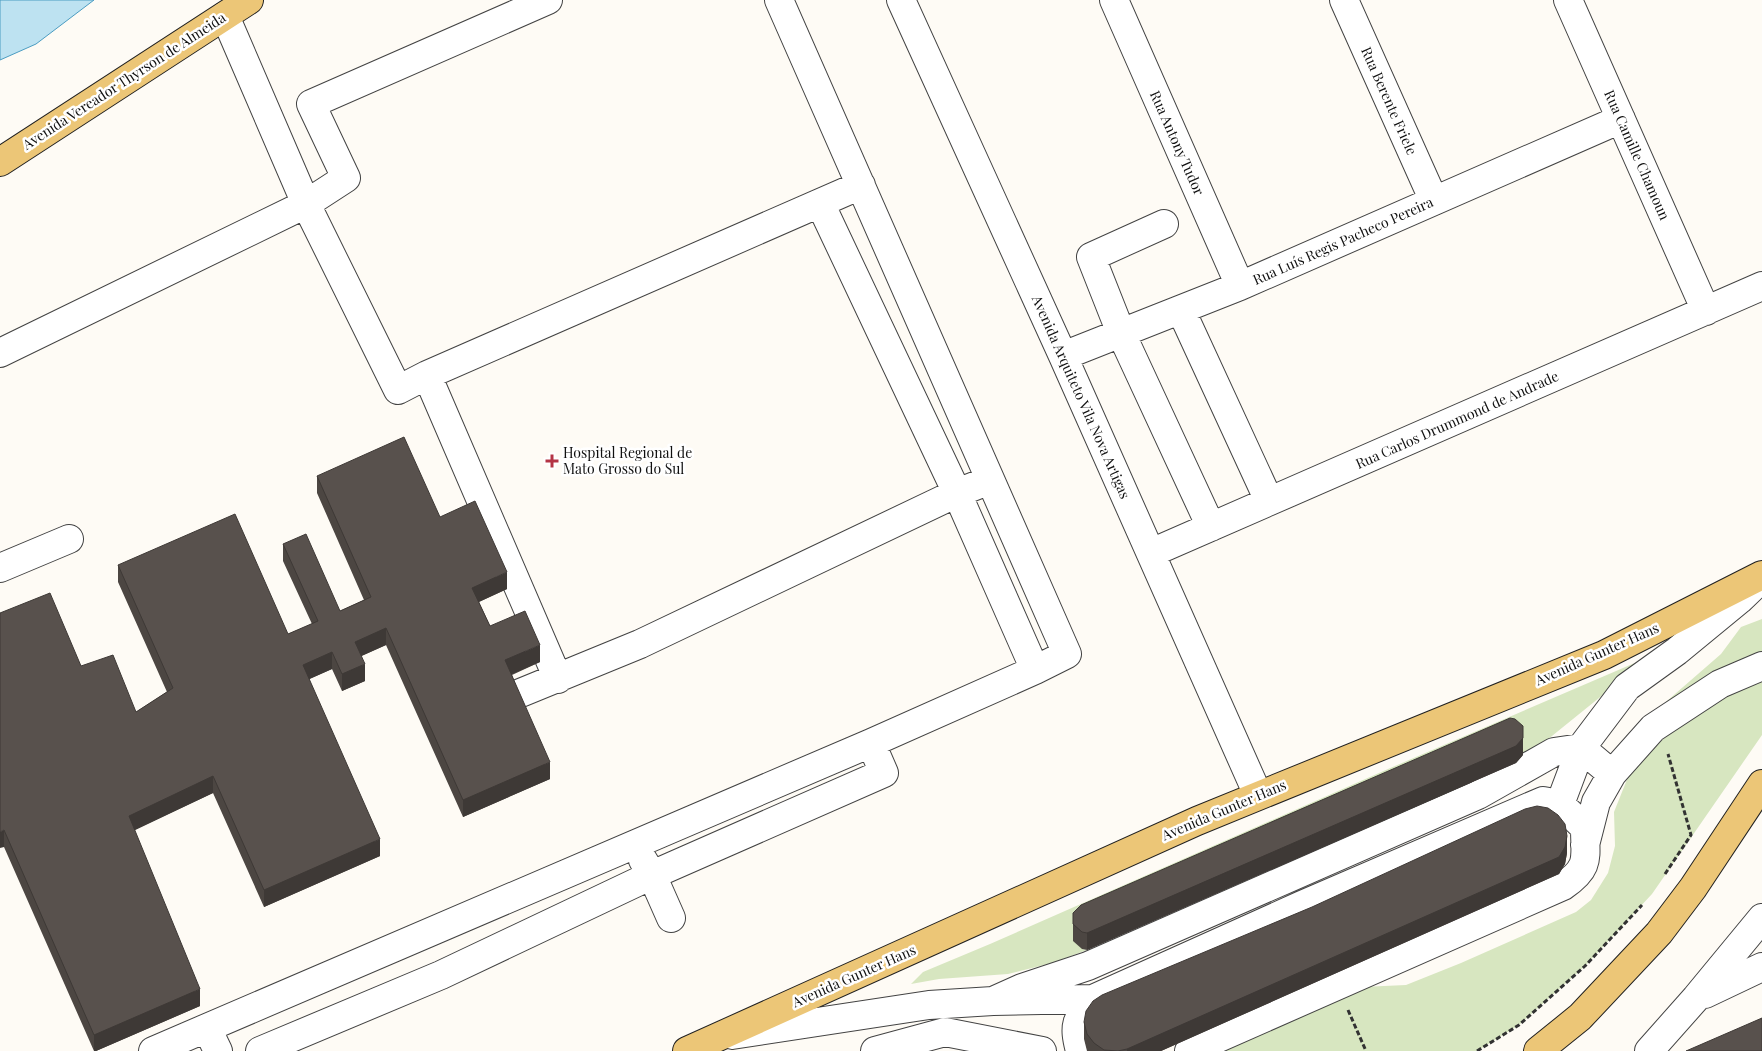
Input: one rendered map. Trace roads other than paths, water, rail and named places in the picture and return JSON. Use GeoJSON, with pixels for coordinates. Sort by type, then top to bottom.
{"type":"FeatureCollection","features":[{"type":"Feature","properties":{"kind":"main road","name":"Avenida Vereador Thyrson de Almeida"},"geometry":{"type":"LineString","coordinates":[[0,162],[249,0]]}},
{"type":"Feature","properties":{"kind":"main road","name":"Avenida Gunter Hans"},"geometry":{"type":"LineString","coordinates":[[687,1051],[1258,795],[1604,655],[1762,577]]}},
{"type":"Feature","properties":{"kind":"main road"},"geometry":{"type":"LineString","coordinates":[[1538,1051],[1580,1017],[1659,933],[1693,888],[1762,784]]}},
{"type":"Feature","properties":{"kind":"street"},"geometry":{"type":"LineString","coordinates":[[0,353],[306,204],[346,178],[311,104],[548,0]]}},
{"type":"Feature","properties":{"kind":"street"},"geometry":{"type":"LineString","coordinates":[[153,1051],[213,1039],[424,934],[871,743],[1067,654],[779,0]]}},
{"type":"Feature","properties":{"kind":"street","name":"Avenida Arquiteto Vila Nova Artigas"},"geometry":{"type":"LineString","coordinates":[[901,0],[1151,553],[1258,795]]}},
{"type":"Feature","properties":{"kind":"street","name":"Rua Antony Tudor"},"geometry":{"type":"LineString","coordinates":[[1114,0],[1240,286]]}},
{"type":"Feature","properties":{"kind":"street","name":"Rua Berente Friele"},"geometry":{"type":"LineString","coordinates":[[1344,0],[1434,201]]}},
{"type":"Feature","properties":{"kind":"street","name":"Rua Camille Chamoun"},"geometry":{"type":"LineString","coordinates":[[1568,0],[1706,311]]}},
{"type":"Feature","properties":{"kind":"street"},"geometry":{"type":"LineString","coordinates":[[225,16],[306,204],[398,390],[427,375],[861,185]]}},
{"type":"Feature","properties":{"kind":"street","name":"Rua Luís Regis Pacheco Pereira"},"geometry":{"type":"LineString","coordinates":[[1062,356],[1240,286],[1621,119]]}},
{"type":"Feature","properties":{"kind":"street"},"geometry":{"type":"LineString","coordinates":[[820,203],[956,493],[1035,670]]}},
{"type":"Feature","properties":{"kind":"street"},"geometry":{"type":"LineString","coordinates":[[1164,224],[1090,257],[1121,333],[1211,527]]}},
{"type":"Feature","properties":{"kind":"street","name":"Rua Carlos Drummond de Andrade"},"geometry":{"type":"LineString","coordinates":[[1151,553],[1762,286]]}},
{"type":"Feature","properties":{"kind":"street"},"geometry":{"type":"LineString","coordinates":[[1181,310],[1270,502]]}},
{"type":"Feature","properties":{"kind":"street"},"geometry":{"type":"LineString","coordinates":[[427,375],[558,678]]}},
{"type":"Feature","properties":{"kind":"street"},"geometry":{"type":"LineString","coordinates":[[513,696],[648,640],[956,493],[990,480]]}},
{"type":"Feature","properties":{"kind":"street"},"geometry":{"type":"LineString","coordinates":[[0,568],[69,539]]}},
{"type":"Feature","properties":{"kind":"street"},"geometry":{"type":"LineString","coordinates":[[1560,804],[1581,748],[1627,687],[1677,651],[1739,600],[1762,577]]}},
{"type":"Feature","properties":{"kind":"street"},"geometry":{"type":"LineString","coordinates":[[1585,846],[1596,802],[1612,774],[1653,728],[1720,684],[1762,666]]}},
{"type":"Feature","properties":{"kind":"street"},"geometry":{"type":"LineString","coordinates":[[260,1051],[441,975],[652,875],[884,773],[871,743]]}},
{"type":"Feature","properties":{"kind":"street"},"geometry":{"type":"LineString","coordinates":[[993,1001],[1022,988],[1088,966],[1469,799],[1554,752],[1581,748],[1612,774]]}},
{"type":"Feature","properties":{"kind":"street"},"geometry":{"type":"LineString","coordinates":[[719,1037],[929,1005],[993,1001],[1093,999],[1302,905],[1543,801],[1560,804],[1585,828],[1586,862],[1576,877],[1564,886],[1189,1051]]}},
{"type":"Feature","properties":{"kind":"street"},"geometry":{"type":"LineString","coordinates":[[633,844],[652,875],[671,918]]}},
{"type":"Feature","properties":{"kind":"street"},"geometry":{"type":"LineString","coordinates":[[1649,1051],[1696,998],[1762,918]]}},
{"type":"Feature","properties":{"kind":"street"},"geometry":{"type":"LineString","coordinates":[[424,934],[441,975]]}},
{"type":"Feature","properties":{"kind":"street"},"geometry":{"type":"LineString","coordinates":[[1696,998],[1762,966]]}},
{"type":"Feature","properties":{"kind":"street"},"geometry":{"type":"LineString","coordinates":[[1080,1051],[1075,1029],[1080,1014],[1093,999]]}},
{"type":"Feature","properties":{"kind":"street"},"geometry":{"type":"LineString","coordinates":[[875,1051],[945,1032],[1042,1051]]}},
{"type":"Feature","properties":{"kind":"water"},"geometry":{"type":"Polygon","coordinates":[[[0,0],[94,0],[36,44],[0,60],[0,0]]]}},
{"type":"Feature","properties":{"kind":"place","name":"Hospital Regional de Mato Grosso do Sul"},"geometry":{"type":"Point","coordinates":[552,461]}}]}
